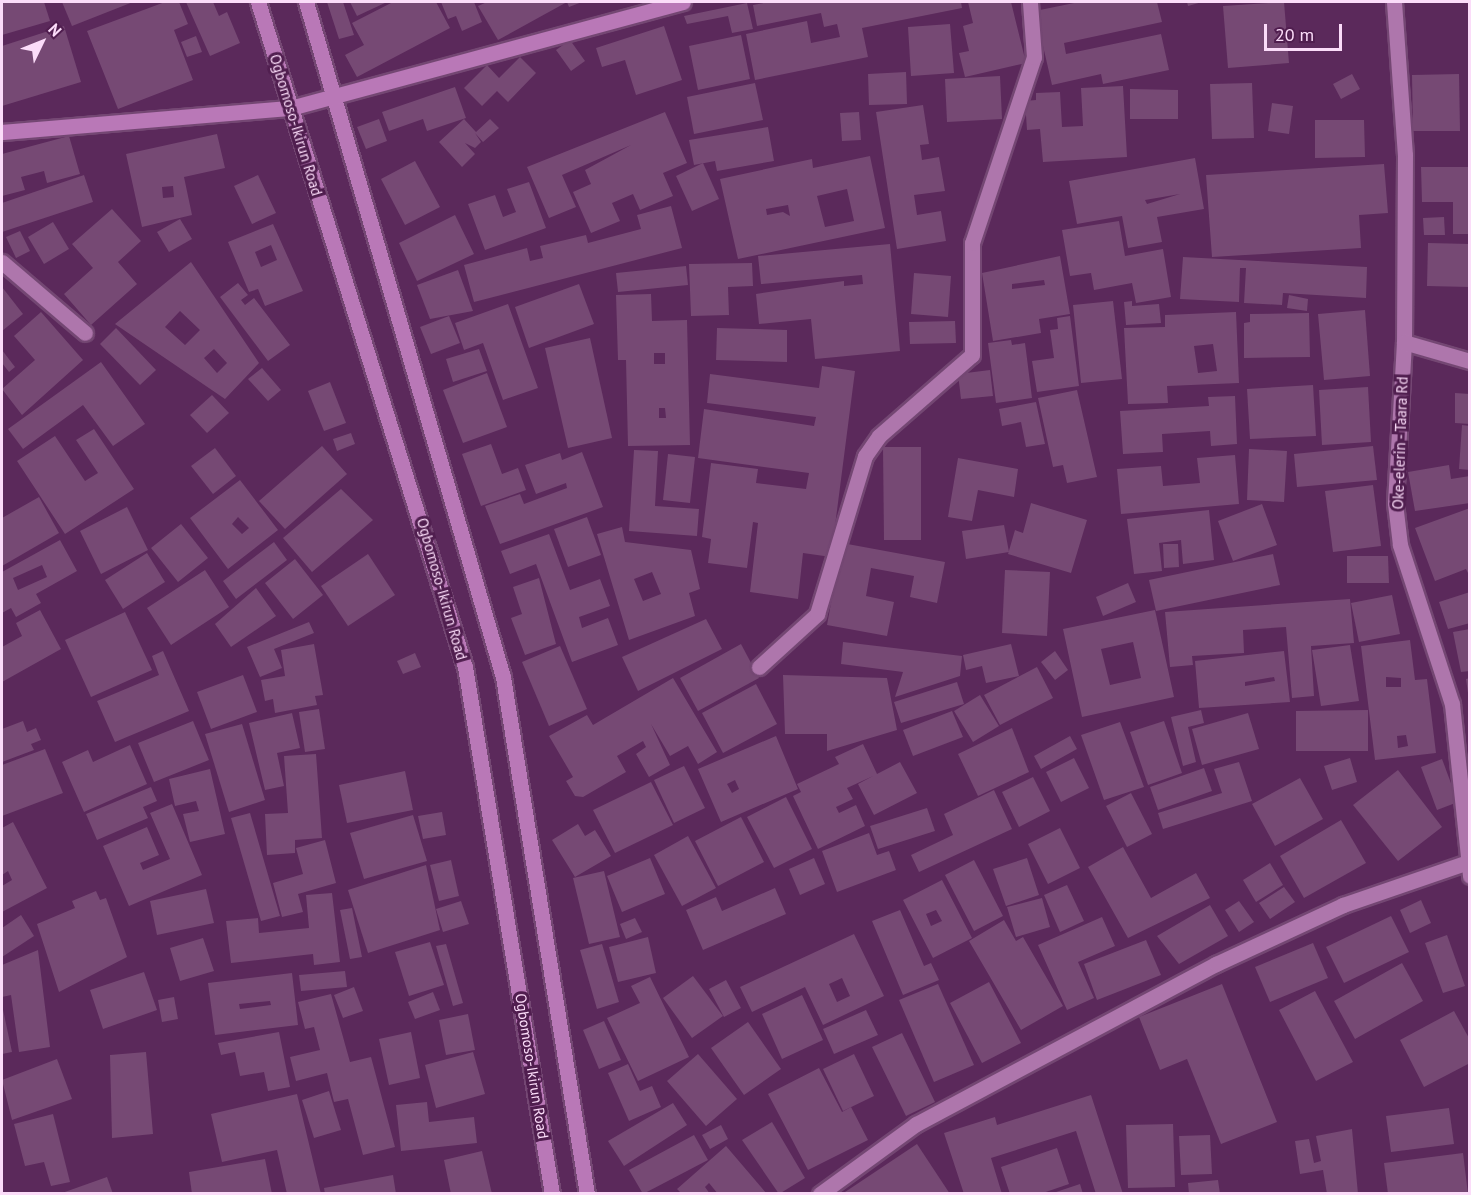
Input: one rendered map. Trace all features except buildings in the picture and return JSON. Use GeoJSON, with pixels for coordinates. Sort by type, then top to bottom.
{"type":"FeatureCollection","features":[{"type":"Feature","properties":{"kind":"main road","name":"Ogbomoso-Ikirun Road"},"geometry":{"type":"LineString","coordinates":[[258,2],[465,667],[552,1194]]}},
{"type":"Feature","properties":{"kind":"main road"},"geometry":{"type":"LineString","coordinates":[[306,2],[337,97],[503,677],[588,1194]]}},
{"type":"Feature","properties":{"kind":"main road"},"geometry":{"type":"LineString","coordinates":[[2,132],[290,108],[683,2]]}},
{"type":"Feature","properties":{"kind":"street"},"geometry":{"type":"LineString","coordinates":[[759,667],[817,614],[865,456],[879,436],[972,355],[972,243],[1034,57],[1030,2]]}},
{"type":"Feature","properties":{"kind":"street","name":"Oke-elerin - Taara Rd"},"geometry":{"type":"LineString","coordinates":[[1394,2],[1405,155],[1404,342],[1395,503],[1401,545],[1452,704],[1469,869]]}},
{"type":"Feature","properties":{"kind":"street"},"geometry":{"type":"LineString","coordinates":[[2,262],[86,333]]}},
{"type":"Feature","properties":{"kind":"street"},"geometry":{"type":"LineString","coordinates":[[1404,342],[1470,361]]}},
{"type":"Feature","properties":{"kind":"street"},"geometry":{"type":"LineString","coordinates":[[820,1194],[916,1124],[1216,964],[1343,905],[1469,869]]}}]}
